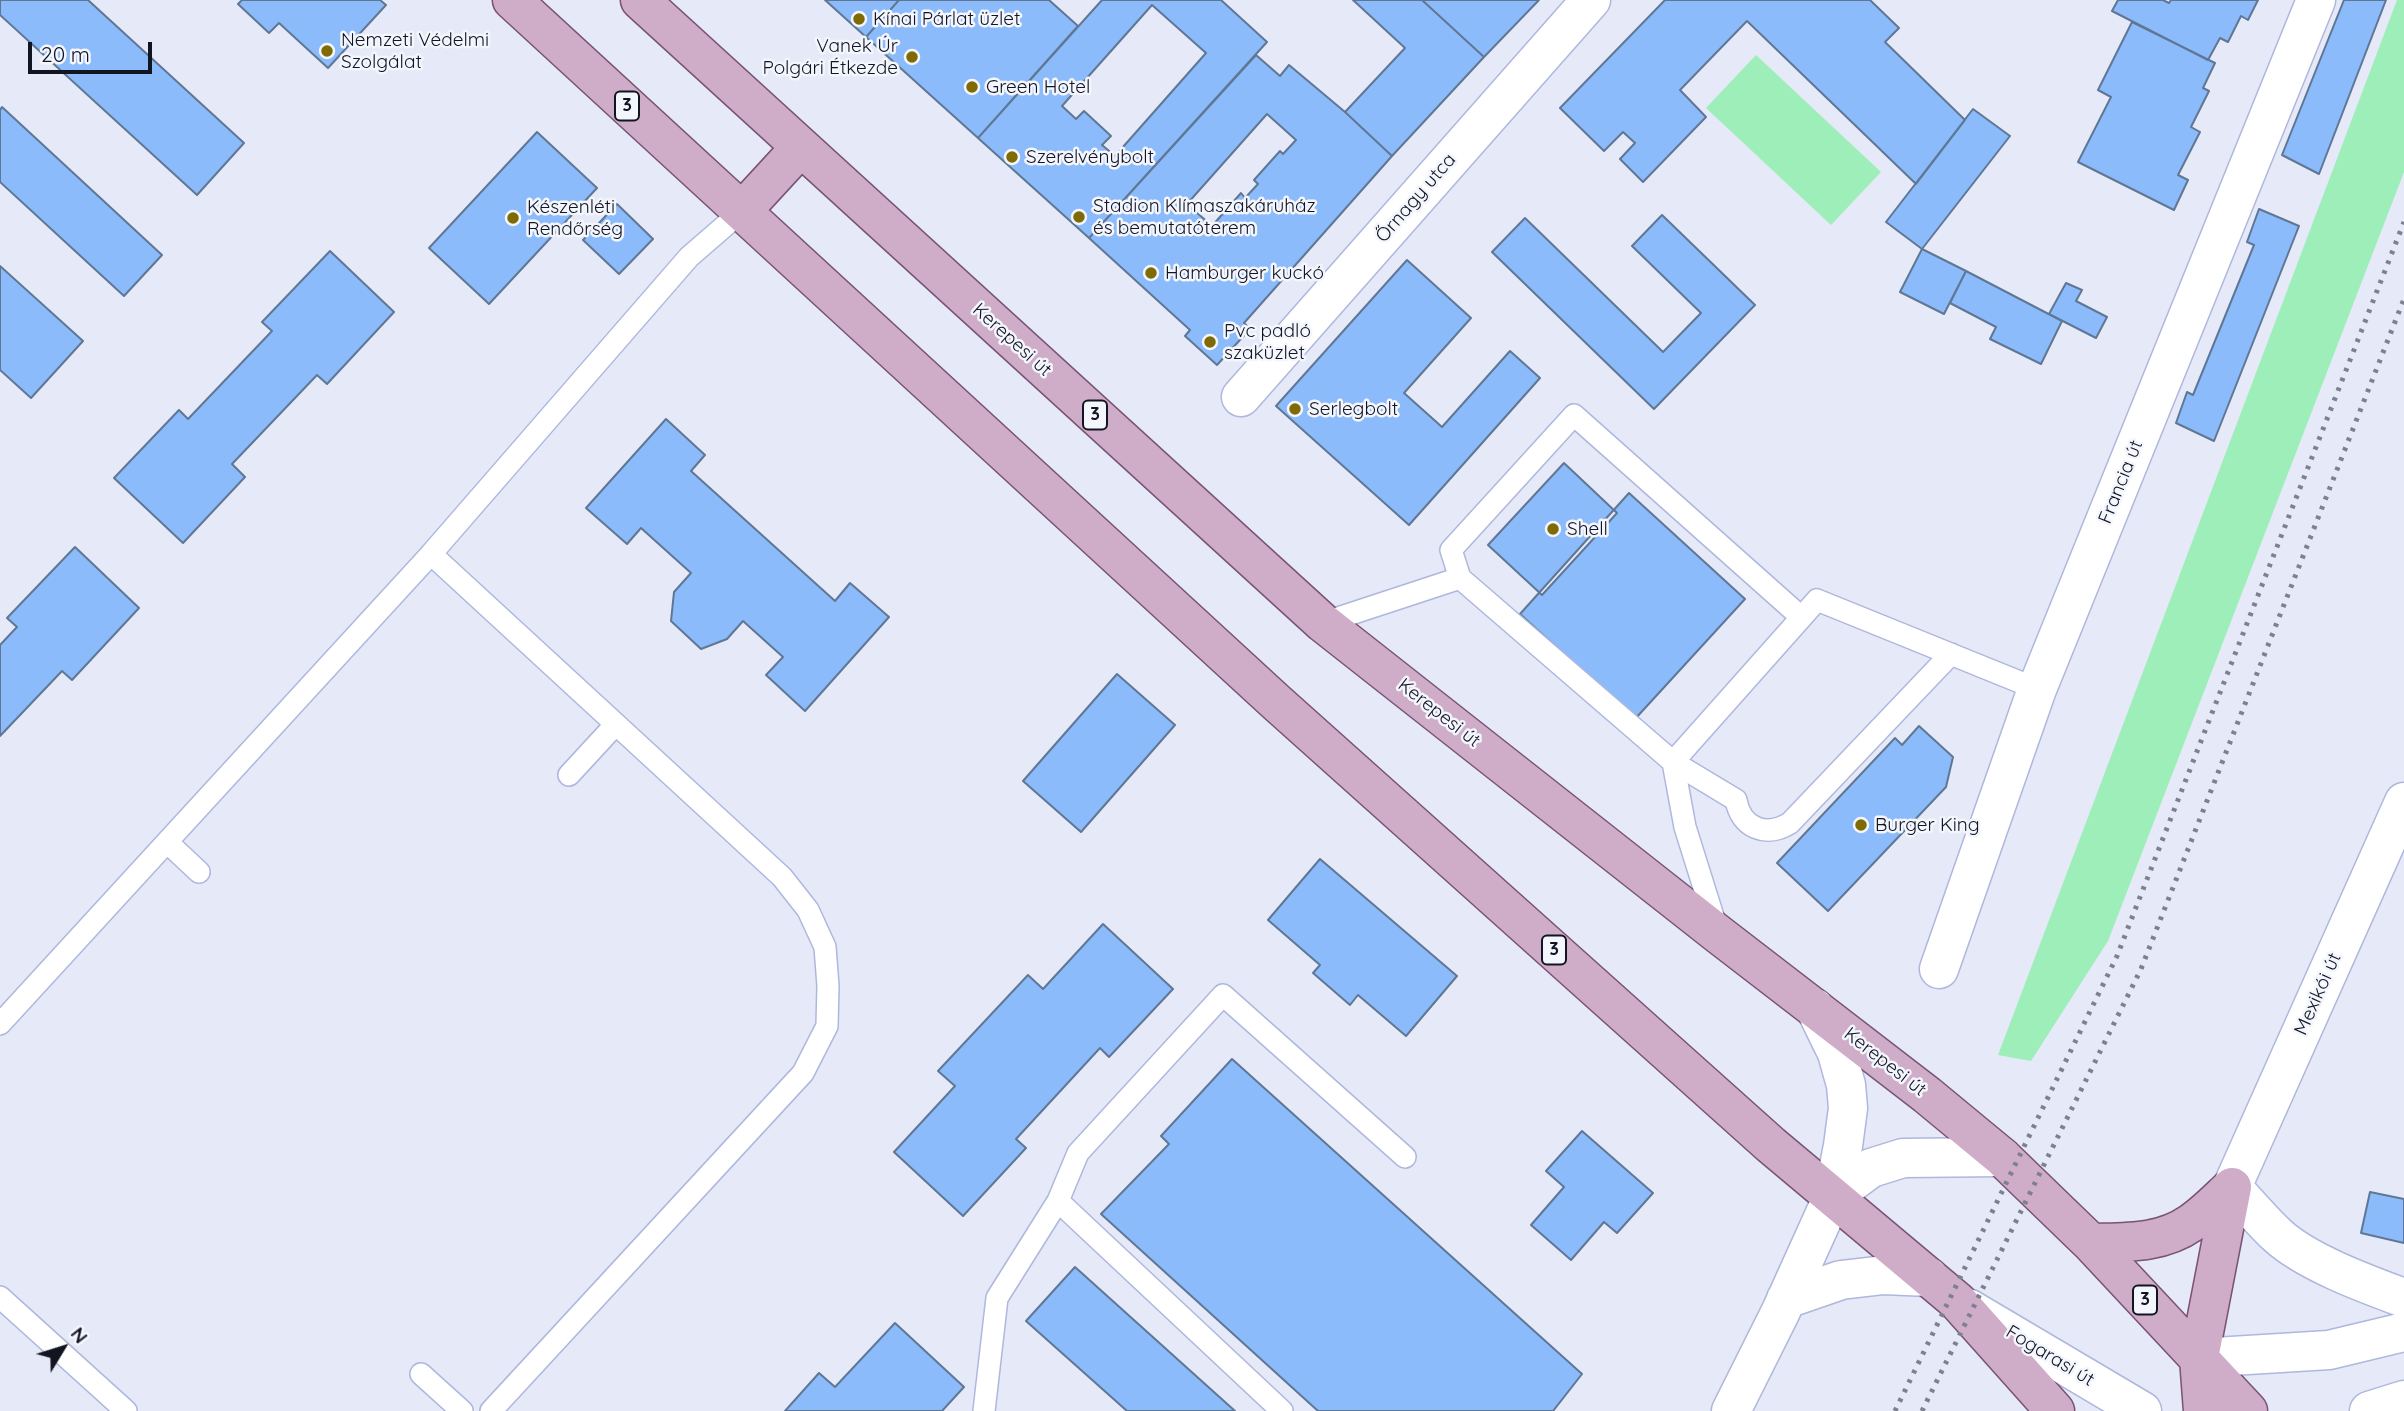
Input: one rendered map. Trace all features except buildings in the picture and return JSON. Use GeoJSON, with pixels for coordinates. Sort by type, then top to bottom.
{"type":"FeatureCollection","features":[{"type":"Feature","properties":{"kind":"main road","name":"3"},"geometry":{"type":"LineString","coordinates":[[512,0],[1276,702],[1763,1137],[1943,1289],[2055,1411]]}},
{"type":"Feature","properties":{"kind":"main road","name":"Kerepesi út"},"geometry":{"type":"LineString","coordinates":[[640,0],[1323,623],[1927,1095],[2001,1157],[2091,1243],[2248,1411]]}},
{"type":"Feature","properties":{"kind":"main road"},"geometry":{"type":"LineString","coordinates":[[742,211],[800,148]]}},
{"type":"Feature","properties":{"kind":"main road"},"geometry":{"type":"LineString","coordinates":[[2091,1243],[2142,1242],[2175,1232],[2191,1223],[2232,1187]]}},
{"type":"Feature","properties":{"kind":"main road"},"geometry":{"type":"LineString","coordinates":[[2203,1411],[2199,1358],[2232,1187]]}},
{"type":"Feature","properties":{"kind":"street","name":"Őrnagy utca"},"geometry":{"type":"LineString","coordinates":[[1241,397],[1591,0]]}},
{"type":"Feature","properties":{"kind":"street","name":"Francia út"},"geometry":{"type":"LineString","coordinates":[[1939,969],[2037,689],[2316,0]]}},
{"type":"Feature","properties":{"kind":"street","name":"Mexikói út"},"geometry":{"type":"LineString","coordinates":[[2232,1187],[2404,802]]}},
{"type":"Feature","properties":{"kind":"street"},"geometry":{"type":"LineString","coordinates":[[1731,1411],[1833,1196],[1846,1121],[1846,1085],[1836,1053],[1815,1008]]}},
{"type":"Feature","properties":{"kind":"street"},"geometry":{"type":"LineString","coordinates":[[1833,1196],[1871,1168],[1903,1158],[2001,1157]]}},
{"type":"Feature","properties":{"kind":"street"},"geometry":{"type":"LineString","coordinates":[[2232,1187],[2278,1237],[2306,1255],[2351,1277],[2404,1298]]}},
{"type":"Feature","properties":{"kind":"street"},"geometry":{"type":"LineString","coordinates":[[1786,1299],[1841,1280],[1884,1275],[1943,1289]]}},
{"type":"Feature","properties":{"kind":"street","name":"Fogarasi út"},"geometry":{"type":"LineString","coordinates":[[1943,1289],[2142,1411]]}},
{"type":"Feature","properties":{"kind":"street"},"geometry":{"type":"LineString","coordinates":[[2199,1358],[2329,1350],[2404,1332]]}},
{"type":"Feature","properties":{"kind":"street"},"geometry":{"type":"LineString","coordinates":[[2369,1411],[2404,1400]]}},
{"type":"Feature","properties":{"kind":"lane"},"geometry":{"type":"LineString","coordinates":[[0,1024],[431,554],[688,257],[742,211]]}},
{"type":"Feature","properties":{"kind":"lane"},"geometry":{"type":"LineString","coordinates":[[1801,617],[1574,415],[1451,550],[1460,578],[1673,762],[1736,800],[1742,817],[1750,824],[1767,831],[1781,828],[1799,814],[1951,654]]}},
{"type":"Feature","properties":{"kind":"lane"},"geometry":{"type":"LineString","coordinates":[[431,554],[782,877],[808,910],[825,947],[828,985],[827,1026],[803,1073],[491,1411]]}},
{"type":"Feature","properties":{"kind":"lane"},"geometry":{"type":"LineString","coordinates":[[1323,623],[1460,578]]}},
{"type":"Feature","properties":{"kind":"lane"},"geometry":{"type":"LineString","coordinates":[[1673,762],[1816,600],[2037,689]]}},
{"type":"Feature","properties":{"kind":"lane"},"geometry":{"type":"LineString","coordinates":[[569,775],[616,724]]}},
{"type":"Feature","properties":{"kind":"lane"},"geometry":{"type":"LineString","coordinates":[[1673,762],[1685,827],[1718,934]]}},
{"type":"Feature","properties":{"kind":"lane"},"geometry":{"type":"LineString","coordinates":[[167,842],[200,872]]}},
{"type":"Feature","properties":{"kind":"lane"},"geometry":{"type":"LineString","coordinates":[[984,1411],[997,1298],[1058,1202],[1078,1153],[1223,995],[1405,1157]]}},
{"type":"Feature","properties":{"kind":"lane"},"geometry":{"type":"LineString","coordinates":[[1058,1202],[1282,1411]]}},
{"type":"Feature","properties":{"kind":"lane"},"geometry":{"type":"LineString","coordinates":[[0,1297],[126,1411]]}},
{"type":"Feature","properties":{"kind":"lane"},"geometry":{"type":"LineString","coordinates":[[421,1374],[462,1411]]}},
{"type":"Feature","properties":{"kind":"green space"},"geometry":{"type":"Polygon","coordinates":[[[2397,0],[2404,0],[2404,172],[2108,941],[2031,1061],[1998,1055],[2397,0]]]}},
{"type":"Feature","properties":{"kind":"green space"},"geometry":{"type":"Polygon","coordinates":[[[1756,55],[1881,172],[1831,225],[1706,108],[1756,55]]]}},
{"type":"Feature","properties":{"kind":"railway"},"geometry":{"type":"LineString","coordinates":[[1895,1411],[2117,956],[2404,222]]}},
{"type":"Feature","properties":{"kind":"railway"},"geometry":{"type":"LineString","coordinates":[[1922,1411],[2141,969],[2404,299]]}},
{"type":"Feature","properties":{"kind":"place","name":"Kínai Párlat üzlet"},"geometry":{"type":"Point","coordinates":[859,19]}},
{"type":"Feature","properties":{"kind":"place","name":"Nemzeti Védelmi Szolgálat"},"geometry":{"type":"Point","coordinates":[327,51]}},
{"type":"Feature","properties":{"kind":"place","name":"Vanek Úr Polgári Étkezde"},"geometry":{"type":"Point","coordinates":[912,57]}},
{"type":"Feature","properties":{"kind":"place","name":"Green Hotel"},"geometry":{"type":"Point","coordinates":[972,87]}},
{"type":"Feature","properties":{"kind":"place","name":"Szerelvénybolt"},"geometry":{"type":"Point","coordinates":[1012,157]}},
{"type":"Feature","properties":{"kind":"place","name":"Stadion Klímaszakáruház és bemutatóterem"},"geometry":{"type":"Point","coordinates":[1079,217]}},
{"type":"Feature","properties":{"kind":"place","name":"Készenléti Rendőrség"},"geometry":{"type":"Point","coordinates":[513,218]}},
{"type":"Feature","properties":{"kind":"place","name":"Hamburger kuckó"},"geometry":{"type":"Point","coordinates":[1151,273]}},
{"type":"Feature","properties":{"kind":"place","name":"Pvc padló szaküzlet"},"geometry":{"type":"Point","coordinates":[1210,342]}},
{"type":"Feature","properties":{"kind":"place","name":"Serlegbolt"},"geometry":{"type":"Point","coordinates":[1295,409]}},
{"type":"Feature","properties":{"kind":"place","name":"Shell"},"geometry":{"type":"Point","coordinates":[1553,529]}},
{"type":"Feature","properties":{"kind":"place","name":"Burger King"},"geometry":{"type":"Point","coordinates":[1861,825]}}]}
